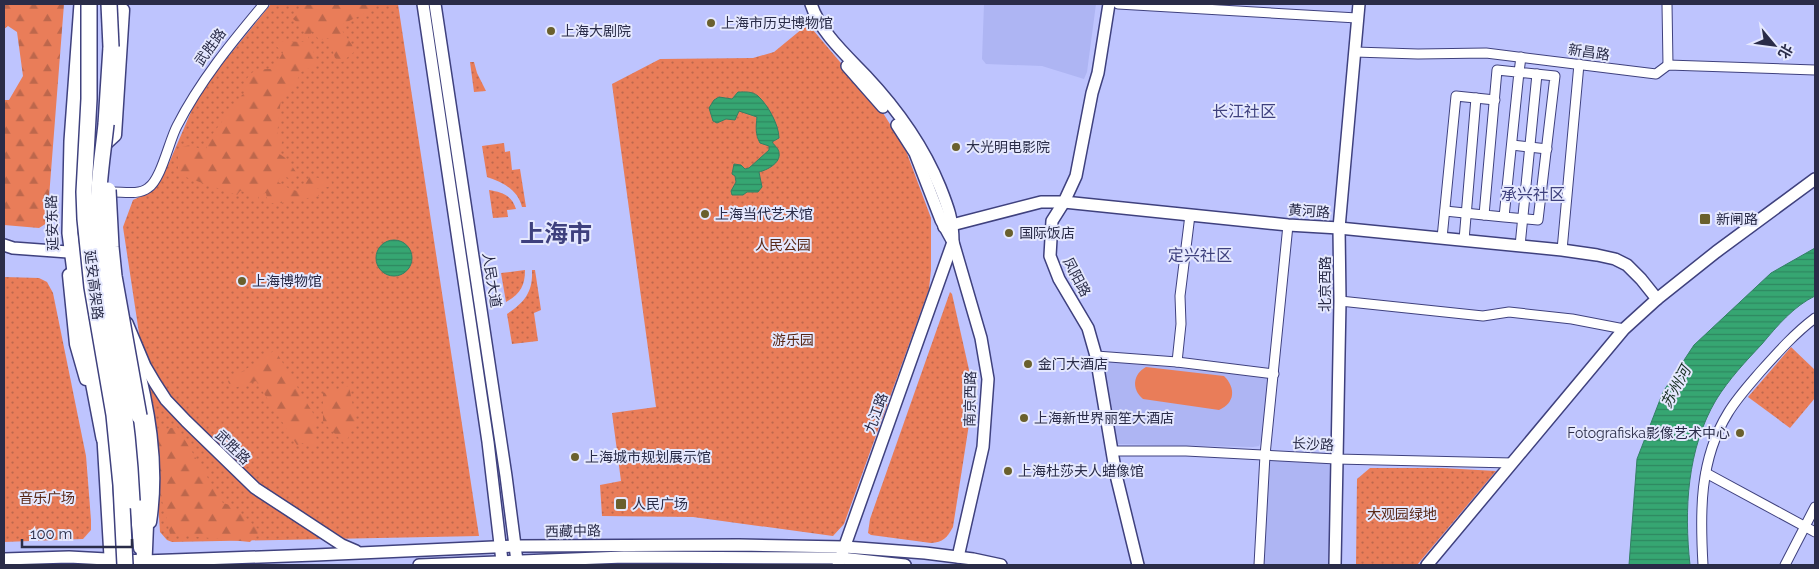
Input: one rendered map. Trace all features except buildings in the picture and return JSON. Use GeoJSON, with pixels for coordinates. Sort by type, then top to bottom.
{"type":"FeatureCollection","features":[{"type":"Feature","properties":{"kind":"highway"},"geometry":{"type":"LineString","coordinates":[[82,4],[72,141],[70,233],[81,318],[104,438]]}},
{"type":"Feature","properties":{"kind":"highway"},"geometry":{"type":"LineString","coordinates":[[89,4],[89,99]]}},
{"type":"Feature","properties":{"kind":"highway","name":"延安高架路"},"geometry":{"type":"LineString","coordinates":[[95,4],[84,192],[85,219],[92,287],[114,415],[121,485],[116,564]]}},
{"type":"Feature","properties":{"kind":"highway","name":"延安高架路"},"geometry":{"type":"LineString","coordinates":[[110,4],[111,47],[98,211],[105,299],[119,376],[141,564]]}},
{"type":"Feature","properties":{"kind":"highway"},"geometry":{"type":"LineString","coordinates":[[111,47],[117,4]]}},
{"type":"Feature","properties":{"kind":"highway"},"geometry":{"type":"LineString","coordinates":[[106,124],[109,212],[114,276],[140,416],[146,513],[141,564]]}},
{"type":"Feature","properties":{"kind":"main road","name":"延安东路"},"geometry":{"type":"LineString","coordinates":[[82,4],[65,200],[76,344],[104,438]]}},
{"type":"Feature","properties":{"kind":"main road","name":"延安东路"},"geometry":{"type":"LineString","coordinates":[[95,4],[84,127],[89,291],[116,564]]}},
{"type":"Feature","properties":{"kind":"main road"},"geometry":{"type":"LineString","coordinates":[[110,4],[102,147],[105,275],[131,439],[141,564]]}},
{"type":"Feature","properties":{"kind":"main road"},"geometry":{"type":"LineString","coordinates":[[102,147],[115,135],[123,4]]}},
{"type":"Feature","properties":{"kind":"main road","name":"人民大道"},"geometry":{"type":"LineString","coordinates":[[423,4],[488,442],[502,561]]}},
{"type":"Feature","properties":{"kind":"main road","name":"人民大道"},"geometry":{"type":"LineString","coordinates":[[436,4],[518,561]]}},
{"type":"Feature","properties":{"kind":"main road","name":"南京西路"},"geometry":{"type":"LineString","coordinates":[[803,4],[815,28],[888,112],[908,141],[949,226]]}},
{"type":"Feature","properties":{"kind":"main road","name":"南京西路"},"geometry":{"type":"LineString","coordinates":[[811,4],[821,24],[894,109],[915,137],[936,179],[980,338],[988,379],[983,448],[958,558]]}},
{"type":"Feature","properties":{"kind":"main road","name":"凤阳路"},"geometry":{"type":"LineString","coordinates":[[1109,4],[1098,73],[1092,93],[1076,176],[1064,202],[1052,221],[1050,256],[1059,279],[1088,328],[1096,356],[1116,475],[1138,565]]}},
{"type":"Feature","properties":{"kind":"main road","name":"北京西路"},"geometry":{"type":"LineString","coordinates":[[1335,565],[1340,300],[1339,228],[1359,4]]}},
{"type":"Feature","properties":{"kind":"main road"},"geometry":{"type":"LineString","coordinates":[[1427,565],[1624,329],[1657,299],[1716,252],[1815,179]]}},
{"type":"Feature","properties":{"kind":"main road"},"geometry":{"type":"LineString","coordinates":[[102,181],[114,192],[117,266],[126,321],[148,412],[152,447],[154,501],[141,564]]}},
{"type":"Feature","properties":{"kind":"main road","name":"黄河路"},"geometry":{"type":"LineString","coordinates":[[949,226],[1041,202],[1064,202],[1562,250],[1615,259],[1635,272],[1657,299]]}},
{"type":"Feature","properties":{"kind":"main road","name":"九江路"},"geometry":{"type":"LineString","coordinates":[[942,271],[949,226]]}},
{"type":"Feature","properties":{"kind":"main road","name":"九江路"},"geometry":{"type":"LineString","coordinates":[[839,562],[953,242]]}},
{"type":"Feature","properties":{"kind":"main road"},"geometry":{"type":"LineString","coordinates":[[4,245],[13,248],[68,252]]}},
{"type":"Feature","properties":{"kind":"main road"},"geometry":{"type":"LineString","coordinates":[[112,325],[117,266]]}},
{"type":"Feature","properties":{"kind":"main road","name":"武胜路"},"geometry":{"type":"LineString","coordinates":[[126,321],[145,366],[166,400],[209,445],[255,488],[272,501],[342,546],[362,552]]}},
{"type":"Feature","properties":{"kind":"main road","name":"西藏中路"},"geometry":{"type":"LineString","coordinates":[[4,558],[69,557],[116,564],[141,564],[500,546],[739,545],[844,547],[958,558],[1001,565]]}},
{"type":"Feature","properties":{"kind":"main road"},"geometry":{"type":"LineString","coordinates":[[543,563],[544,546]]}},
{"type":"Feature","properties":{"kind":"main road","name":"西藏中路"},"geometry":{"type":"LineString","coordinates":[[420,565],[502,561],[543,563],[624,557],[905,565]]}},
{"type":"Feature","properties":{"kind":"street","name":"武胜路"},"geometry":{"type":"LineString","coordinates":[[114,192],[142,191],[152,184],[158,176],[170,141],[189,104],[237,34],[264,4]]}},
{"type":"Feature","properties":{"kind":"street"},"geometry":{"type":"LineString","coordinates":[[1118,4],[1357,18]]}},
{"type":"Feature","properties":{"kind":"street"},"geometry":{"type":"LineString","coordinates":[[1666,4],[1668,65]]}},
{"type":"Feature","properties":{"kind":"street","name":"新昌路"},"geometry":{"type":"LineString","coordinates":[[1355,52],[1418,54],[1486,53],[1656,74],[1668,65],[1815,70]]}},
{"type":"Feature","properties":{"kind":"street"},"geometry":{"type":"LineString","coordinates":[[1484,215],[1498,55]]}},
{"type":"Feature","properties":{"kind":"street"},"geometry":{"type":"LineString","coordinates":[[1504,217],[1521,57]]}},
{"type":"Feature","properties":{"kind":"street"},"geometry":{"type":"LineString","coordinates":[[1562,250],[1579,64]]}},
{"type":"Feature","properties":{"kind":"street"},"geometry":{"type":"LineString","coordinates":[[1445,211],[1538,220],[1555,76],[1497,70]]}},
{"type":"Feature","properties":{"kind":"street"},"geometry":{"type":"LineString","coordinates":[[1520,246],[1537,74]]}},
{"type":"Feature","properties":{"kind":"street"},"geometry":{"type":"LineString","coordinates":[[1442,238],[1456,96],[1495,100]]}},
{"type":"Feature","properties":{"kind":"street"},"geometry":{"type":"LineString","coordinates":[[1464,240],[1476,98]]}},
{"type":"Feature","properties":{"kind":"street"},"geometry":{"type":"LineString","coordinates":[[1512,145],[1547,149]]}},
{"type":"Feature","properties":{"kind":"street"},"geometry":{"type":"LineString","coordinates":[[1177,362],[1182,324],[1180,296],[1190,215]]}},
{"type":"Feature","properties":{"kind":"street"},"geometry":{"type":"LineString","coordinates":[[1259,565],[1265,455],[1288,225]]}},
{"type":"Feature","properties":{"kind":"street"},"geometry":{"type":"LineString","coordinates":[[1340,300],[1483,316],[1509,312],[1572,319],[1624,329]]}},
{"type":"Feature","properties":{"kind":"street"},"geometry":{"type":"LineString","coordinates":[[1703,565],[1701,510],[1706,473],[1716,437],[1733,405],[1785,344],[1815,318]]}},
{"type":"Feature","properties":{"kind":"street"},"geometry":{"type":"LineString","coordinates":[[1096,356],[1177,362],[1274,374]]}},
{"type":"Feature","properties":{"kind":"street","name":"长沙路"},"geometry":{"type":"LineString","coordinates":[[1112,451],[1186,451],[1336,459],[1512,463]]}},
{"type":"Feature","properties":{"kind":"street"},"geometry":{"type":"LineString","coordinates":[[1706,473],[1815,532]]}},
{"type":"Feature","properties":{"kind":"street"},"geometry":{"type":"LineString","coordinates":[[1785,565],[1815,507]]}},
{"type":"Feature","properties":{"kind":"shaded area"},"geometry":{"type":"Polygon","coordinates":[[[984,4],[1096,4],[1087,72],[1084,79],[1042,66],[986,64],[982,59],[984,4]]]}},
{"type":"Feature","properties":{"kind":"shaded area"},"geometry":{"type":"Polygon","coordinates":[[[1102,360],[1270,378],[1263,437],[1259,446],[1116,444],[1102,360]]]}},
{"type":"Feature","properties":{"kind":"shaded area"},"geometry":{"type":"Polygon","coordinates":[[[1266,456],[1331,462],[1331,565],[1262,565],[1266,456]]]}},
{"type":"Feature","properties":{"kind":"green space"},"geometry":{"type":"Polygon","coordinates":[[[4,4],[64,4],[47,223],[39,228],[4,225],[4,100],[9,100],[23,76],[17,32],[8,26],[4,29],[4,4]]]}},
{"type":"Feature","properties":{"kind":"green space"},"geometry":{"type":"Polygon","coordinates":[[[271,4],[398,4],[479,536],[172,542],[167,540],[160,532],[153,426],[123,227],[133,200],[154,190],[169,163],[200,91],[271,4]]]}},
{"type":"Feature","properties":{"kind":"green space"},"geometry":{"type":"Polygon","coordinates":[[[306,4],[375,4],[373,9],[339,26],[352,45],[354,52],[342,62],[335,58],[329,38],[319,40],[313,31],[308,37],[318,64],[301,72],[292,91],[281,98],[277,136],[285,134],[278,153],[287,159],[296,172],[290,179],[281,174],[278,182],[290,189],[301,192],[310,176],[331,181],[333,186],[316,189],[319,196],[281,203],[268,203],[266,193],[259,195],[257,202],[249,199],[251,193],[240,191],[237,195],[188,178],[178,172],[178,156],[182,147],[190,145],[206,151],[208,140],[246,92],[242,87],[251,73],[262,69],[274,69],[283,52],[276,46],[278,41],[304,42],[304,28],[293,19],[306,4]]]}},
{"type":"Feature","properties":{"kind":"green space","name":"人民公园"},"geometry":{"type":"Polygon","coordinates":[[[808,24],[883,113],[905,148],[931,218],[929,289],[844,524],[833,536],[693,517],[602,516],[600,485],[621,481],[612,413],[656,407],[612,84],[660,59],[753,58],[774,52],[808,24]]]}},
{"type":"Feature","properties":{"kind":"green space"},"geometry":{"type":"Polygon","coordinates":[[[470,62],[474,62],[486,91],[474,92],[470,62]]]}},
{"type":"Feature","properties":{"kind":"green space"},"geometry":{"type":"Polygon","coordinates":[[[504,143],[505,152],[510,151],[512,170],[520,169],[526,207],[522,207],[513,191],[499,181],[487,177],[482,146],[504,143]]]}},
{"type":"Feature","properties":{"kind":"green space"},"geometry":{"type":"Polygon","coordinates":[[[489,190],[502,193],[512,200],[516,209],[507,210],[508,217],[493,218],[489,190]]]}},
{"type":"Feature","properties":{"kind":"green space"},"geometry":{"type":"Polygon","coordinates":[[[525,270],[521,289],[506,302],[501,273],[525,270]]]}},
{"type":"Feature","properties":{"kind":"green space"},"geometry":{"type":"Polygon","coordinates":[[[532,270],[535,270],[541,310],[534,313],[538,341],[512,344],[507,314],[527,296],[531,284],[532,270]]]}},
{"type":"Feature","properties":{"kind":"green space","name":"音乐广场"},"geometry":{"type":"Polygon","coordinates":[[[4,277],[39,278],[47,282],[53,293],[86,456],[91,530],[83,539],[4,542],[4,277]]]}},
{"type":"Feature","properties":{"kind":"green space"},"geometry":{"type":"Polygon","coordinates":[[[950,292],[974,392],[953,527],[944,539],[931,543],[871,535],[868,533],[870,519],[950,292]]]}},
{"type":"Feature","properties":{"kind":"green space"},"geometry":{"type":"Polygon","coordinates":[[[1791,347],[1815,370],[1815,398],[1790,428],[1748,397],[1791,347]]]}},
{"type":"Feature","properties":{"kind":"green space"},"geometry":{"type":"Polygon","coordinates":[[[275,350],[316,418],[316,446],[302,443],[297,445],[256,381],[231,389],[228,381],[275,350]]]}},
{"type":"Feature","properties":{"kind":"green space"},"geometry":{"type":"Polygon","coordinates":[[[1146,367],[1224,376],[1231,385],[1231,399],[1219,410],[1143,399],[1137,391],[1135,382],[1138,374],[1146,367]]]}},
{"type":"Feature","properties":{"kind":"green space"},"geometry":{"type":"Polygon","coordinates":[[[349,386],[356,422],[345,444],[323,422],[323,393],[349,386]]]}},
{"type":"Feature","properties":{"kind":"green space"},"geometry":{"type":"Polygon","coordinates":[[[177,427],[223,503],[233,506],[260,531],[250,542],[170,534],[159,491],[154,431],[177,427]]]}},
{"type":"Feature","properties":{"kind":"green space","name":"大观园绿地"},"geometry":{"type":"Polygon","coordinates":[[[1370,468],[1442,468],[1496,471],[1417,565],[1356,565],[1357,479],[1370,468]]]}},
{"type":"Feature","properties":{"kind":"water"},"geometry":{"type":"Polygon","coordinates":[[[738,92],[756,94],[769,110],[779,133],[779,138],[772,142],[778,150],[779,157],[773,166],[759,172],[762,187],[758,192],[732,195],[731,191],[736,182],[735,176],[732,174],[734,164],[741,165],[745,169],[749,168],[769,150],[769,146],[760,143],[758,140],[756,130],[757,117],[739,111],[735,120],[726,119],[717,123],[713,121],[709,108],[714,100],[719,97],[732,99],[738,92]]]}},
{"type":"Feature","properties":{"kind":"water"},"geometry":{"type":"Polygon","coordinates":[[[394,240],[401,241],[407,245],[411,251],[411,265],[407,271],[401,275],[394,276],[387,275],[381,271],[377,265],[376,258],[377,251],[381,245],[387,241],[394,240]]]}},
{"type":"Feature","properties":{"kind":"water","name":"苏州河"},"geometry":{"type":"Polygon","coordinates":[[[1815,248],[1815,296],[1800,305],[1786,317],[1744,364],[1721,392],[1706,419],[1693,459],[1690,480],[1687,523],[1690,565],[1629,565],[1637,459],[1663,392],[1694,345],[1771,273],[1815,248]]]}},
{"type":"Feature","properties":{"kind":"place","name":"上海市历史博物馆"},"geometry":{"type":"Point","coordinates":[711,23]}},
{"type":"Feature","properties":{"kind":"place","name":"上海大剧院"},"geometry":{"type":"Point","coordinates":[551,31]}},
{"type":"Feature","properties":{"kind":"place","name":"大光明电影院"},"geometry":{"type":"Point","coordinates":[956,147]}},
{"type":"Feature","properties":{"kind":"place","name":"上海当代艺术馆"},"geometry":{"type":"Point","coordinates":[705,214]}},
{"type":"Feature","properties":{"kind":"place","name":"新闸路"},"geometry":{"type":"Point","coordinates":[1705,219]}},
{"type":"Feature","properties":{"kind":"place","name":"国际饭店"},"geometry":{"type":"Point","coordinates":[1009,233]}},
{"type":"Feature","properties":{"kind":"place","name":"上海博物馆"},"geometry":{"type":"Point","coordinates":[242,281]}},
{"type":"Feature","properties":{"kind":"place","name":"金门大酒店"},"geometry":{"type":"Point","coordinates":[1028,364]}},
{"type":"Feature","properties":{"kind":"place","name":"上海新世界丽笙大酒店"},"geometry":{"type":"Point","coordinates":[1024,418]}},
{"type":"Feature","properties":{"kind":"place","name":"Fotografiska影像艺术中心"},"geometry":{"type":"Point","coordinates":[1740,433]}},
{"type":"Feature","properties":{"kind":"place","name":"上海城市规划展示馆"},"geometry":{"type":"Point","coordinates":[575,457]}},
{"type":"Feature","properties":{"kind":"place","name":"上海杜莎夫人蜡像馆"},"geometry":{"type":"Point","coordinates":[1008,471]}},
{"type":"Feature","properties":{"kind":"place","name":"人民广场"},"geometry":{"type":"Point","coordinates":[621,504]}},
{"type":"Feature","properties":{"kind":"district","name":"长江社区"},"geometry":{"type":"Point","coordinates":[1244,111]}},
{"type":"Feature","properties":{"kind":"district","name":"承兴社区"},"geometry":{"type":"Point","coordinates":[1533,194]}},
{"type":"Feature","properties":{"kind":"district","name":"上海市"},"geometry":{"type":"Point","coordinates":[556,234]}},
{"type":"Feature","properties":{"kind":"district","name":"定兴社区"},"geometry":{"type":"Point","coordinates":[1200,255]}},
{"type":"Feature","properties":{"kind":"park label","name":"游乐园"},"geometry":{"type":"Point","coordinates":[793,340]}}]}
